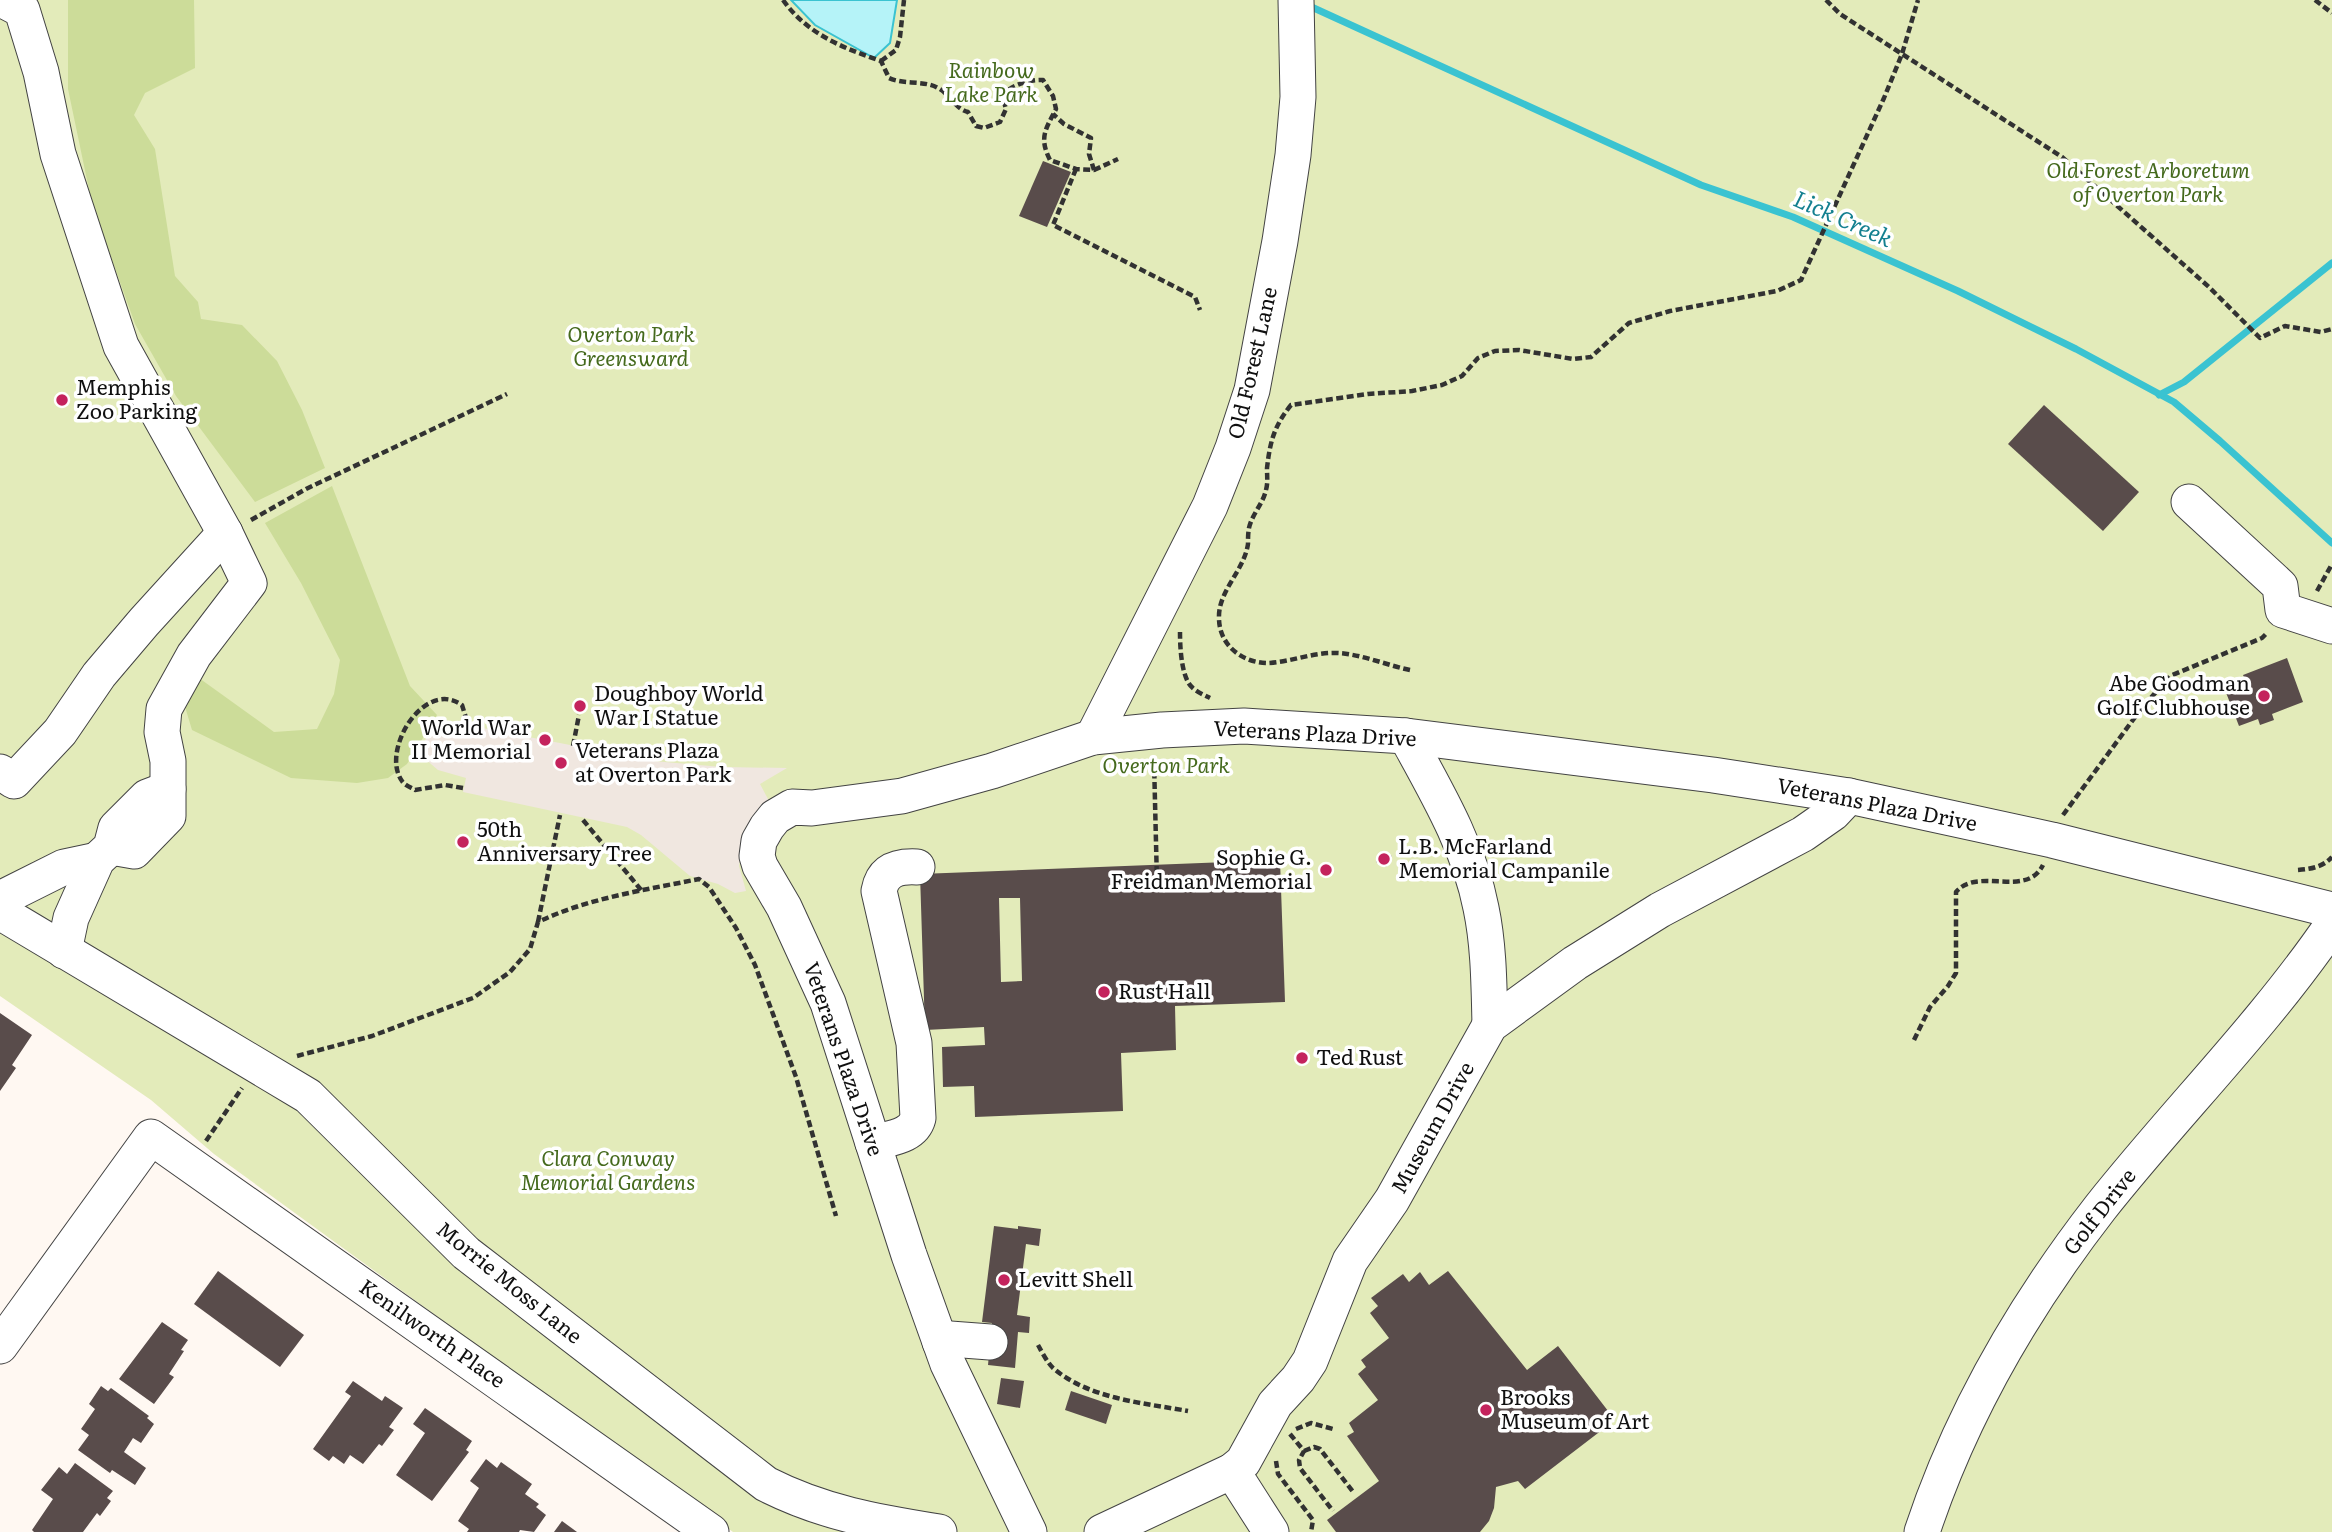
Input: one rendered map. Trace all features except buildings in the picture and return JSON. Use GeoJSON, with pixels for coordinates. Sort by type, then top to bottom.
{"type":"FeatureCollection","features":[{"type":"Feature","properties":{"kind":"street"},"geometry":{"type":"LineString","coordinates":[[3,0],[22,10],[41,72],[58,154],[121,346],[225,533],[249,583],[194,655],[164,709],[162,732],[169,761],[168,789],[147,797],[116,828],[71,918],[64,951]]}},
{"type":"Feature","properties":{"kind":"street","name":"Old Forest Lane"},"geometry":{"type":"LineString","coordinates":[[1093,737],[1210,506],[1252,390],[1293,155],[1298,97],[1296,0]]}},
{"type":"Feature","properties":{"kind":"street"},"geometry":{"type":"LineString","coordinates":[[2189,502],[2280,586],[2283,610],[2332,626]]}},
{"type":"Feature","properties":{"kind":"street"},"geometry":{"type":"LineString","coordinates":[[0,772],[13,780],[60,732],[114,657],[225,533]]}},
{"type":"Feature","properties":{"kind":"street","name":"Veterans Plaza Drive"},"geometry":{"type":"LineString","coordinates":[[1029,1532],[940,1342],[828,1003],[784,907],[760,866],[757,856],[759,841],[775,817],[792,807],[812,808],[902,796],[992,771],[1093,737],[1244,726],[1406,736],[1713,775],[1849,796],[2052,840],[2332,910]]}},
{"type":"Feature","properties":{"kind":"street"},"geometry":{"type":"LineString","coordinates":[[1406,736],[1450,817],[1482,908],[1490,1026]]}},
{"type":"Feature","properties":{"kind":"street","name":"Museum Drive"},"geometry":{"type":"LineString","coordinates":[[1102,1532],[1232,1471],[1243,1462],[1275,1404],[1298,1379],[1310,1360],[1350,1261],[1392,1200],[1490,1026],[1575,963],[1660,909],[1803,834],[1833,813],[1849,796]]}},
{"type":"Feature","properties":{"kind":"street"},"geometry":{"type":"LineString","coordinates":[[0,899],[64,867],[104,853]]}},
{"type":"Feature","properties":{"kind":"street"},"geometry":{"type":"LineString","coordinates":[[873,1143],[906,1133],[916,1124],[918,1118],[914,1043],[879,891],[882,880],[890,871],[901,866],[917,867]]}},
{"type":"Feature","properties":{"kind":"street","name":"Morrie Moss Lane"},"geometry":{"type":"LineString","coordinates":[[0,912],[308,1096],[466,1253],[766,1485],[809,1505],[837,1513],[939,1532]]}},
{"type":"Feature","properties":{"kind":"street","name":"Golf Drive"},"geometry":{"type":"LineString","coordinates":[[1922,1532],[1959,1437],[2015,1329],[2101,1208],[2300,969],[2332,925]]}},
{"type":"Feature","properties":{"kind":"street","name":"Kenilworth Place"},"geometry":{"type":"LineString","coordinates":[[0,1346],[151,1137],[711,1532]]}},
{"type":"Feature","properties":{"kind":"street"},"geometry":{"type":"LineString","coordinates":[[940,1342],[950,1339],[990,1342]]}},
{"type":"Feature","properties":{"kind":"street"},"geometry":{"type":"LineString","coordinates":[[1232,1471],[1271,1532]]}},
{"type":"Feature","properties":{"kind":"path"},"geometry":{"type":"LineString","coordinates":[[783,0],[812,31],[845,49],[881,61],[889,78],[898,82],[936,87],[958,110],[968,112],[976,126],[984,128],[1000,122],[1006,109],[1002,94],[1008,89],[1043,80],[1053,96],[1056,109],[1045,129],[1043,146],[1050,160],[1076,169],[1094,170],[1118,159]]}},
{"type":"Feature","properties":{"kind":"path"},"geometry":{"type":"LineString","coordinates":[[881,61],[896,50],[904,0]]}},
{"type":"Feature","properties":{"kind":"path"},"geometry":{"type":"LineString","coordinates":[[1826,0],[1840,14],[2062,157],[2209,286],[2260,338],[2285,326],[2321,331],[2332,329]]}},
{"type":"Feature","properties":{"kind":"path"},"geometry":{"type":"LineString","coordinates":[[1410,670],[1339,653],[1268,663],[1248,660],[1231,650],[1223,638],[1219,618],[1222,600],[1241,565],[1249,529],[1263,502],[1273,431],[1291,405],[1442,385],[1462,376],[1478,358],[1495,351],[1519,350],[1573,359],[1591,357],[1629,323],[1670,311],[1777,291],[1801,280],[1902,54],[1918,0]]}},
{"type":"Feature","properties":{"kind":"path"},"geometry":{"type":"LineString","coordinates":[[2315,0],[2332,13]]}},
{"type":"Feature","properties":{"kind":"path"},"geometry":{"type":"LineString","coordinates":[[1053,114],[1064,124],[1091,138],[1089,154],[1094,170]]}},
{"type":"Feature","properties":{"kind":"path"},"geometry":{"type":"LineString","coordinates":[[1076,169],[1053,225],[1195,297],[1200,310]]}},
{"type":"Feature","properties":{"kind":"path"},"geometry":{"type":"LineString","coordinates":[[225,533],[306,489],[507,394]]}},
{"type":"Feature","properties":{"kind":"path"},"geometry":{"type":"LineString","coordinates":[[2322,582],[2332,564]]}},
{"type":"Feature","properties":{"kind":"path"},"geometry":{"type":"LineString","coordinates":[[2063,821],[2059,821],[2097,768],[2141,709],[2170,676],[2262,638],[2275,625],[2283,610]]}},
{"type":"Feature","properties":{"kind":"path"},"geometry":{"type":"LineString","coordinates":[[1183,622],[1180,634],[1188,682],[1196,691],[1213,700]]}},
{"type":"Feature","properties":{"kind":"path"},"geometry":{"type":"LineString","coordinates":[[464,788],[445,785],[415,790],[402,781],[397,764],[398,743],[424,704],[442,699],[455,700],[463,705],[467,721],[466,734]]}},
{"type":"Feature","properties":{"kind":"path"},"geometry":{"type":"LineString","coordinates":[[573,746],[579,715]]}},
{"type":"Feature","properties":{"kind":"path"},"geometry":{"type":"LineString","coordinates":[[1154,761],[1157,883]]}},
{"type":"Feature","properties":{"kind":"path"},"geometry":{"type":"LineString","coordinates":[[286,1059],[372,1037],[473,998],[510,972],[530,949],[560,815]]}},
{"type":"Feature","properties":{"kind":"path"},"geometry":{"type":"LineString","coordinates":[[583,820],[642,891]]}},
{"type":"Feature","properties":{"kind":"path"},"geometry":{"type":"LineString","coordinates":[[2293,870],[2316,868],[2332,857]]}},
{"type":"Feature","properties":{"kind":"path"},"geometry":{"type":"LineString","coordinates":[[1914,1040],[1930,1007],[1956,973],[1956,892],[1962,885],[1974,883],[2025,881],[2040,870],[2046,858]]}},
{"type":"Feature","properties":{"kind":"path"},"geometry":{"type":"LineString","coordinates":[[538,922],[578,906],[699,879],[709,887],[736,928],[755,965],[796,1077],[836,1216]]}},
{"type":"Feature","properties":{"kind":"path"},"geometry":{"type":"LineString","coordinates":[[191,1163],[249,1079]]}},
{"type":"Feature","properties":{"kind":"path"},"geometry":{"type":"LineString","coordinates":[[1038,1345],[1051,1367],[1074,1381],[1112,1397],[1188,1411]]}},
{"type":"Feature","properties":{"kind":"path"},"geometry":{"type":"LineString","coordinates":[[1284,1441],[1298,1427],[1311,1423],[1334,1429]]}},
{"type":"Feature","properties":{"kind":"path"},"geometry":{"type":"LineString","coordinates":[[1290,1433],[1304,1451]]}},
{"type":"Feature","properties":{"kind":"path"},"geometry":{"type":"LineString","coordinates":[[1333,1511],[1300,1468],[1299,1460],[1304,1451],[1314,1447],[1320,1449],[1354,1493]]}},
{"type":"Feature","properties":{"kind":"path"},"geometry":{"type":"LineString","coordinates":[[1276,1460],[1278,1474],[1313,1520],[1311,1532]]}},
{"type":"Feature","properties":{"kind":"green space","name":"Overton Park"},"geometry":{"type":"Polygon","coordinates":[[[0,0],[2332,0],[2332,1532],[733,1532],[214,1154],[151,1100],[0,996],[0,0]]]}},
{"type":"Feature","properties":{"kind":"green space"},"geometry":{"type":"Polygon","coordinates":[[[68,0],[194,0],[195,68],[145,93],[134,115],[155,149],[175,276],[198,302],[201,319],[242,325],[277,361],[302,410],[325,468],[255,502],[176,396],[135,324],[92,204],[68,89],[68,0]]]}},
{"type":"Feature","properties":{"kind":"green space"},"geometry":{"type":"Polygon","coordinates":[[[332,486],[410,686],[437,715],[407,764],[388,778],[357,783],[291,778],[192,730],[183,700],[199,678],[274,732],[317,729],[334,694],[340,660],[301,583],[265,523],[332,486]]]}},
{"type":"Feature","properties":{"kind":"shaded area"},"geometry":{"type":"Polygon","coordinates":[[[435,725],[467,725],[653,761],[722,767],[787,768],[760,784],[769,801],[745,828],[739,866],[746,891],[735,893],[718,884],[690,876],[641,835],[627,827],[463,792],[466,778],[438,770],[424,758],[426,738],[435,725]]]}},
{"type":"Feature","properties":{"kind":"water"},"geometry":{"type":"Polygon","coordinates":[[[791,0],[897,0],[890,43],[874,58],[815,25],[791,0]]]}},
{"type":"Feature","properties":{"kind":"waterway","name":"Lick Creek"},"geometry":{"type":"LineString","coordinates":[[1305,4],[1701,185],[1793,217],[1958,291],[2076,349],[2174,402],[2332,543]]}},
{"type":"Feature","properties":{"kind":"waterway"},"geometry":{"type":"LineString","coordinates":[[2159,395],[2184,382],[2332,263]]}},
{"type":"Feature","properties":{"kind":"place","name":"Memphis Zoo Parking"},"geometry":{"type":"Point","coordinates":[62,400]}},
{"type":"Feature","properties":{"kind":"place","name":"Abe Goodman Golf Clubhouse"},"geometry":{"type":"Point","coordinates":[2264,696]}},
{"type":"Feature","properties":{"kind":"place","name":"Doughboy World War I Statue"},"geometry":{"type":"Point","coordinates":[580,706]}},
{"type":"Feature","properties":{"kind":"place","name":"World War II Memorial"},"geometry":{"type":"Point","coordinates":[545,740]}},
{"type":"Feature","properties":{"kind":"place","name":"Veterans Plaza at Overton Park"},"geometry":{"type":"Point","coordinates":[561,763]}},
{"type":"Feature","properties":{"kind":"place","name":"50th Anniversary Tree"},"geometry":{"type":"Point","coordinates":[463,842]}},
{"type":"Feature","properties":{"kind":"place","name":"L.B. McFarland Memorial Campanile"},"geometry":{"type":"Point","coordinates":[1384,859]}},
{"type":"Feature","properties":{"kind":"place","name":"Sophie G. Freidman Memorial"},"geometry":{"type":"Point","coordinates":[1326,870]}},
{"type":"Feature","properties":{"kind":"place","name":"Rust Hall"},"geometry":{"type":"Point","coordinates":[1104,992]}},
{"type":"Feature","properties":{"kind":"place","name":"Ted Rust"},"geometry":{"type":"Point","coordinates":[1302,1058]}},
{"type":"Feature","properties":{"kind":"place","name":"Levitt Shell"},"geometry":{"type":"Point","coordinates":[1004,1280]}},
{"type":"Feature","properties":{"kind":"place","name":"Brooks Museum of Art"},"geometry":{"type":"Point","coordinates":[1486,1410]}},
{"type":"Feature","properties":{"kind":"park label","name":"Rainbow Lake Park"},"geometry":{"type":"Point","coordinates":[991,83]}},
{"type":"Feature","properties":{"kind":"park label","name":"Old Forest Arboretum of Overton Park"},"geometry":{"type":"Point","coordinates":[2148,183]}},
{"type":"Feature","properties":{"kind":"park label","name":"Overton Park Greensward"},"geometry":{"type":"Point","coordinates":[631,347]}},
{"type":"Feature","properties":{"kind":"park label","name":"Clara Conway Memorial Gardens"},"geometry":{"type":"Point","coordinates":[608,1171]}}]}
